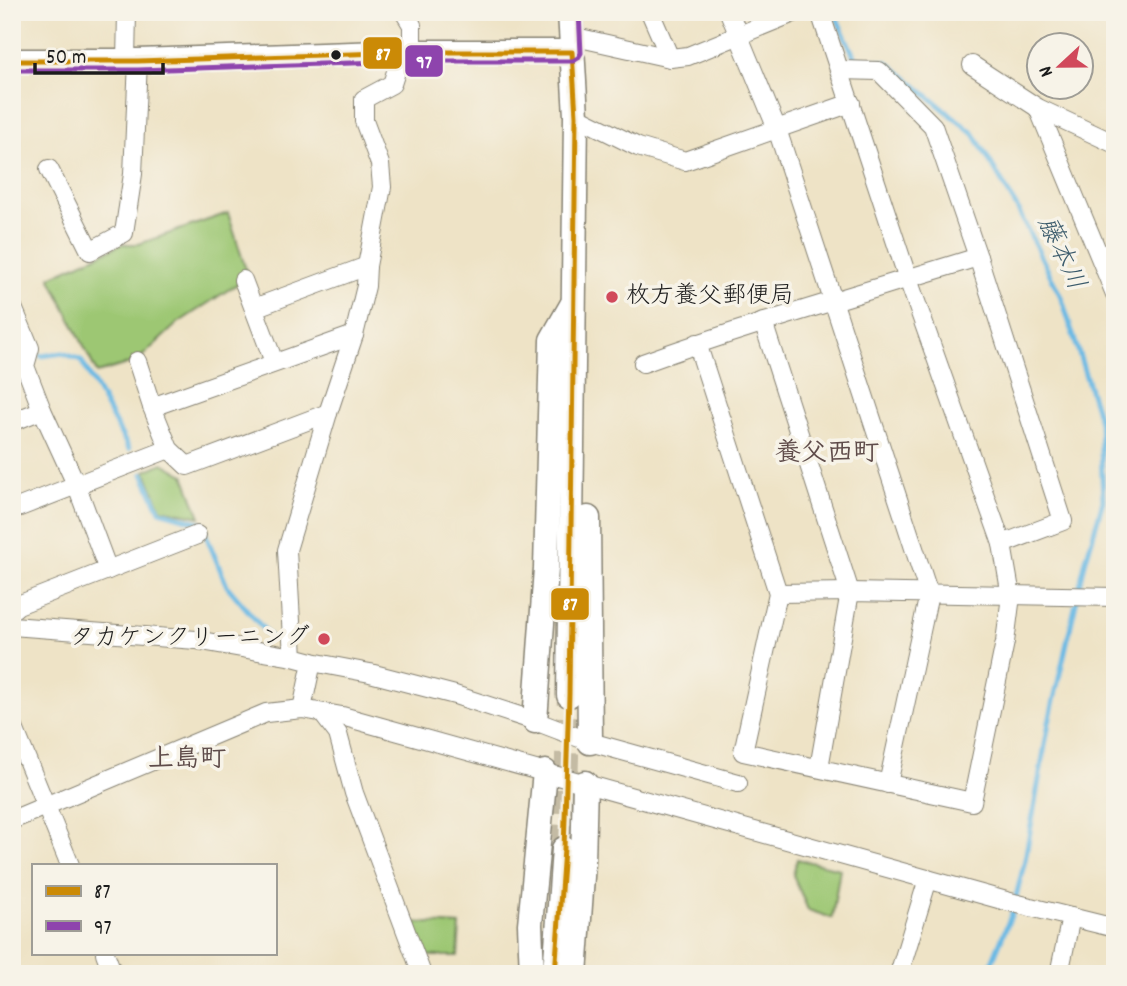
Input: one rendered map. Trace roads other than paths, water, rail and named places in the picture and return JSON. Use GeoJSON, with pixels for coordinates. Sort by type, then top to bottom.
{"type":"FeatureCollection","features":[{"type":"Feature","properties":{"kind":"street"},"geometry":{"type":"LineString","coordinates":[[49,169],[90,251],[124,233],[133,174],[132,61],[127,12]]}},
{"type":"Feature","properties":{"kind":"street"},"geometry":{"type":"LineString","coordinates":[[293,657],[287,550],[327,413],[354,335],[366,286],[367,266],[382,187],[380,164],[364,121],[364,99],[392,84],[407,52],[412,25],[404,12]]}},
{"type":"Feature","properties":{"kind":"street"},"geometry":{"type":"LineString","coordinates":[[650,12],[670,58]]}},
{"type":"Feature","properties":{"kind":"street"},"geometry":{"type":"LineString","coordinates":[[729,12],[777,130],[929,594],[888,784]]}},
{"type":"Feature","properties":{"kind":"street"},"geometry":{"type":"LineString","coordinates":[[12,61],[132,61],[407,52],[571,33],[670,58],[688,56],[796,12]]}},
{"type":"Feature","properties":{"kind":"street"},"geometry":{"type":"LineString","coordinates":[[697,343],[778,593],[743,752],[972,802],[1012,596],[1002,544],[908,279],[820,12]]}},
{"type":"Feature","properties":{"kind":"street"},"geometry":{"type":"LineString","coordinates":[[569,695],[576,116],[571,33]]}},
{"type":"Feature","properties":{"kind":"street"},"geometry":{"type":"LineString","coordinates":[[972,65],[1038,108],[1115,144]]}},
{"type":"Feature","properties":{"kind":"street"},"geometry":{"type":"LineString","coordinates":[[840,70],[879,71],[933,126],[978,257],[1063,521],[1002,544]]}},
{"type":"Feature","properties":{"kind":"street"},"geometry":{"type":"LineString","coordinates":[[576,116],[638,147],[685,161],[851,103]]}},
{"type":"Feature","properties":{"kind":"street"},"geometry":{"type":"LineString","coordinates":[[1038,108],[1115,294]]}},
{"type":"Feature","properties":{"kind":"street"},"geometry":{"type":"LineString","coordinates":[[643,363],[764,321],[978,257]]}},
{"type":"Feature","properties":{"kind":"street"},"geometry":{"type":"LineString","coordinates":[[254,308],[367,266]]}},
{"type":"Feature","properties":{"kind":"street"},"geometry":{"type":"LineString","coordinates":[[243,280],[274,362]]}},
{"type":"Feature","properties":{"kind":"street"},"geometry":{"type":"LineString","coordinates":[[535,721],[546,568],[552,340],[574,301]]}},
{"type":"Feature","properties":{"kind":"street"},"geometry":{"type":"LineString","coordinates":[[574,301],[587,378],[590,742]]}},
{"type":"Feature","properties":{"kind":"street"},"geometry":{"type":"LineString","coordinates":[[12,305],[30,348],[25,366],[76,484],[108,570]]}},
{"type":"Feature","properties":{"kind":"street"},"geometry":{"type":"LineString","coordinates":[[764,321],[850,592],[818,768]]}},
{"type":"Feature","properties":{"kind":"street"},"geometry":{"type":"LineString","coordinates":[[152,407],[354,335]]}},
{"type":"Feature","properties":{"kind":"street"},"geometry":{"type":"LineString","coordinates":[[138,360],[152,407],[169,449],[187,466],[327,413]]}},
{"type":"Feature","properties":{"kind":"street"},"geometry":{"type":"LineString","coordinates":[[12,422],[42,410]]}},
{"type":"Feature","properties":{"kind":"street"},"geometry":{"type":"LineString","coordinates":[[12,510],[169,449]]}},
{"type":"Feature","properties":{"kind":"street"},"geometry":{"type":"LineString","coordinates":[[12,610],[18,605],[197,535]]}},
{"type":"Feature","properties":{"kind":"street"},"geometry":{"type":"LineString","coordinates":[[778,593],[1115,597]]}},
{"type":"Feature","properties":{"kind":"street"},"geometry":{"type":"LineString","coordinates":[[12,626],[196,640],[370,673],[456,695],[590,742],[738,783]]}},
{"type":"Feature","properties":{"kind":"street"},"geometry":{"type":"LineString","coordinates":[[302,709],[312,662]]}},
{"type":"Feature","properties":{"kind":"street"},"geometry":{"type":"LineString","coordinates":[[12,820],[266,713],[302,709],[342,716],[1006,901],[1115,928]]}},
{"type":"Feature","properties":{"kind":"street"},"geometry":{"type":"LineString","coordinates":[[323,713],[338,734],[354,793],[422,974]]}},
{"type":"Feature","properties":{"kind":"street"},"geometry":{"type":"LineString","coordinates":[[12,723],[69,864]]}},
{"type":"Feature","properties":{"kind":"street"},"geometry":{"type":"LineString","coordinates":[[532,974],[530,924],[545,772]]}},
{"type":"Feature","properties":{"kind":"street"},"geometry":{"type":"LineString","coordinates":[[575,974],[583,863],[585,783]]}},
{"type":"Feature","properties":{"kind":"street"},"geometry":{"type":"LineString","coordinates":[[555,974],[564,849]]}},
{"type":"Feature","properties":{"kind":"street"},"geometry":{"type":"LineString","coordinates":[[899,974],[928,879]]}},
{"type":"Feature","properties":{"kind":"street"},"geometry":{"type":"LineString","coordinates":[[1059,974],[1071,917]]}},
{"type":"Feature","properties":{"kind":"street"},"geometry":{"type":"LineString","coordinates":[[105,954],[113,974]]}},
{"type":"Feature","properties":{"kind":"waterway","name":"藤本川"},"geometry":{"type":"LineString","coordinates":[[834,12],[855,58],[887,62],[974,134],[1016,206],[1062,299],[1100,422],[1103,501],[1085,563],[1049,722],[1025,860],[1012,913],[987,974]]}},
{"type":"Feature","properties":{"kind":"waterway"},"geometry":{"type":"LineString","coordinates":[[41,356],[63,353],[81,360],[129,449]]}},
{"type":"Feature","properties":{"kind":"waterway"},"geometry":{"type":"LineString","coordinates":[[143,474],[160,511],[201,523],[227,586],[270,637]]}},
{"type":"Feature","properties":{"kind":"tunnel"},"geometry":{"type":"LineString","coordinates":[[564,849],[569,695]]}},
{"type":"Feature","properties":{"kind":"place","name":"枚方養父郵便局"},"geometry":{"type":"Point","coordinates":[612,297]}},
{"type":"Feature","properties":{"kind":"place","name":"タカケンクリーニング"},"geometry":{"type":"Point","coordinates":[324,639]}},
{"type":"Feature","properties":{"kind":"district","name":"養父西町"},"geometry":{"type":"Point","coordinates":[827,454]}},
{"type":"Feature","properties":{"kind":"district","name":"上島町"},"geometry":{"type":"Point","coordinates":[187,760]}}]}
